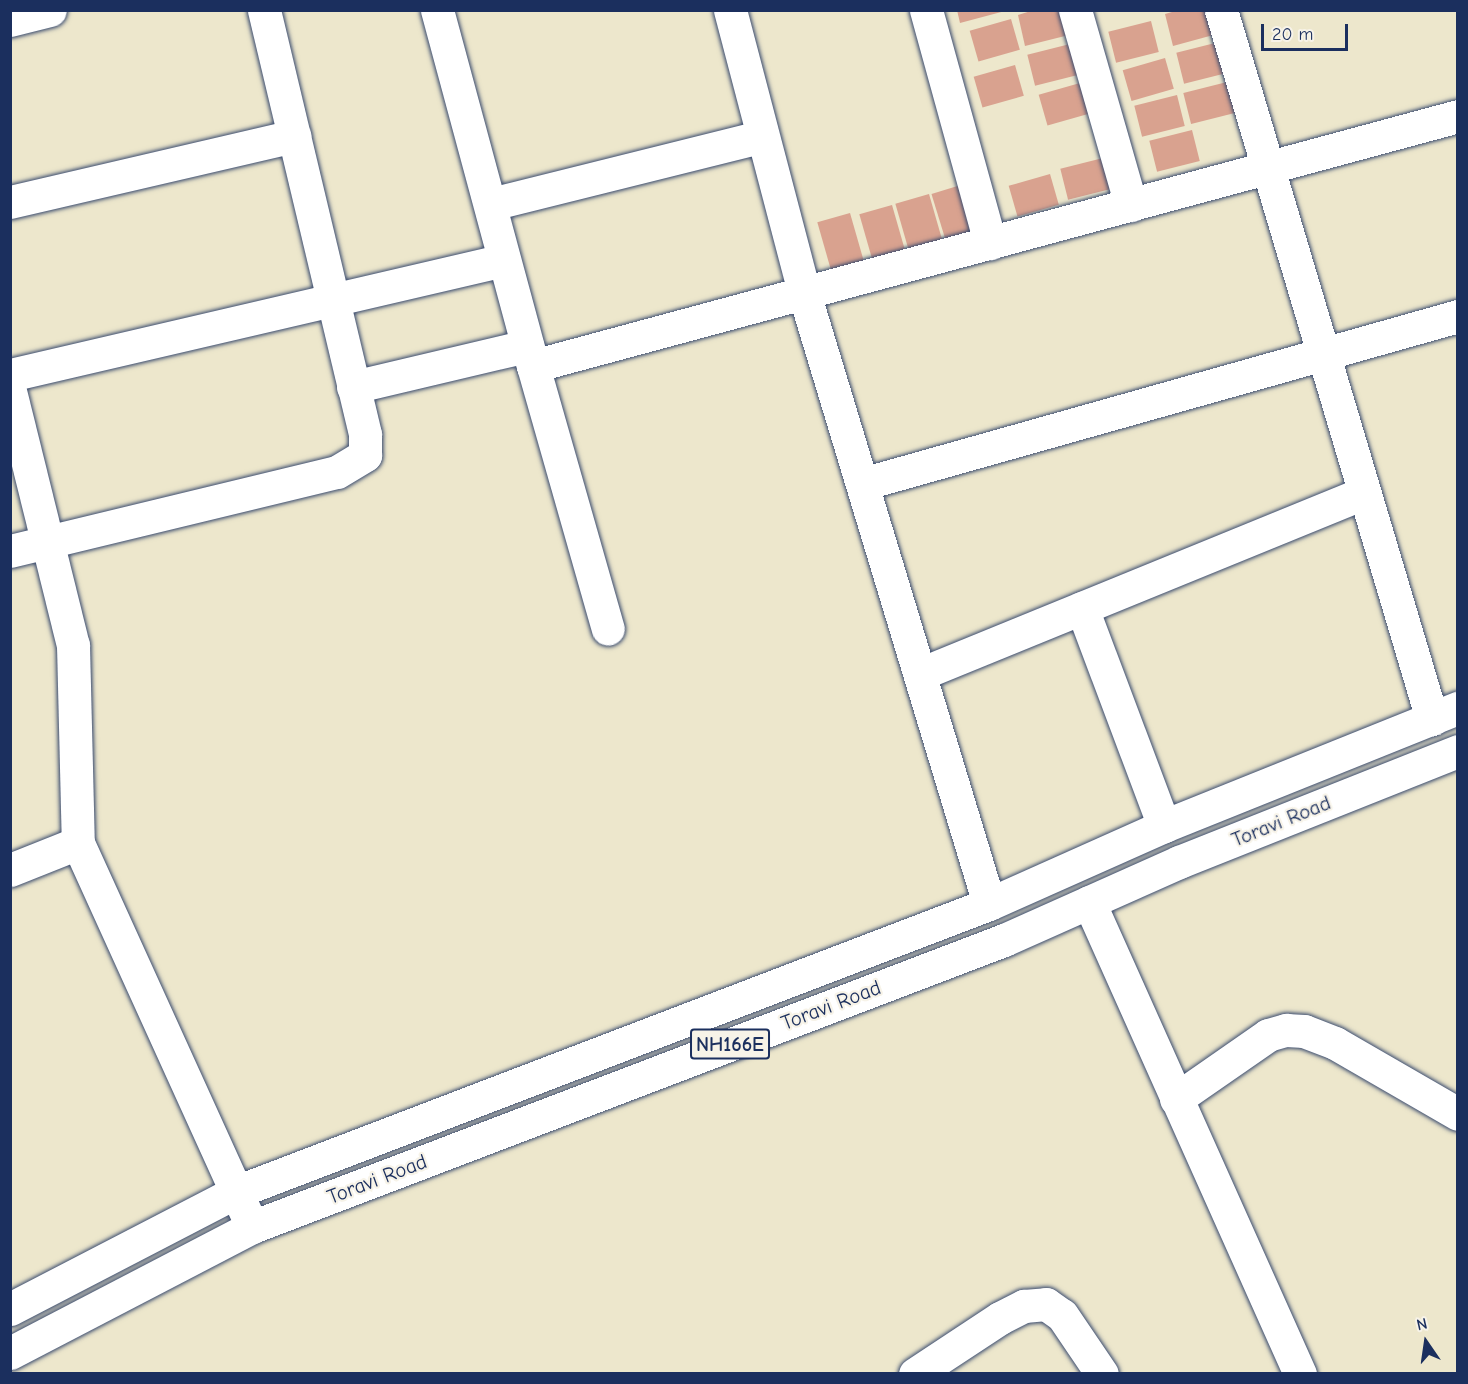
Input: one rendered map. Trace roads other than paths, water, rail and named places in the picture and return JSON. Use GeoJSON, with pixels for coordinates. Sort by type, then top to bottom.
{"type":"FeatureCollection","features":[{"type":"Feature","properties":{"kind":"main road"},"geometry":{"type":"LineString","coordinates":[[10,20],[50,10]]}},
{"type":"Feature","properties":{"kind":"main road"},"geometry":{"type":"LineString","coordinates":[[10,551],[337,472],[356,464],[364,455],[364,434],[264,10]]}},
{"type":"Feature","properties":{"kind":"main road"},"geometry":{"type":"LineString","coordinates":[[437,10],[530,356],[608,629]]}},
{"type":"Feature","properties":{"kind":"main road"},"geometry":{"type":"LineString","coordinates":[[730,10],[760,137],[804,293],[989,904]]}},
{"type":"Feature","properties":{"kind":"main road"},"geometry":{"type":"LineString","coordinates":[[926,10],[990,243]]}},
{"type":"Feature","properties":{"kind":"main road"},"geometry":{"type":"LineString","coordinates":[[1076,10],[1131,205]]}},
{"type":"Feature","properties":{"kind":"main road"},"geometry":{"type":"LineString","coordinates":[[1221,10],[1364,493],[1445,713]]}},
{"type":"Feature","properties":{"kind":"main road"},"geometry":{"type":"LineString","coordinates":[[353,387],[530,356],[804,293],[1458,116]]}},
{"type":"Feature","properties":{"kind":"main road"},"geometry":{"type":"LineString","coordinates":[[10,202],[294,136]]}},
{"type":"Feature","properties":{"kind":"main road"},"geometry":{"type":"LineString","coordinates":[[490,204],[760,137]]}},
{"type":"Feature","properties":{"kind":"main road"},"geometry":{"type":"LineString","coordinates":[[10,375],[504,260]]}},
{"type":"Feature","properties":{"kind":"main road"},"geometry":{"type":"LineString","coordinates":[[862,484],[1458,316]]}},
{"type":"Feature","properties":{"kind":"main road"},"geometry":{"type":"LineString","coordinates":[[10,391],[73,645],[78,843],[252,1227]]}},
{"type":"Feature","properties":{"kind":"main road"},"geometry":{"type":"LineString","coordinates":[[920,674],[1364,493]]}},
{"type":"Feature","properties":{"kind":"main road"},"geometry":{"type":"LineString","coordinates":[[1082,608],[1164,826]]}},
{"type":"Feature","properties":{"kind":"main road","name":"Toravi Road"},"geometry":{"type":"LineString","coordinates":[[10,1309],[236,1192],[989,904],[1164,826],[1445,713]]}},
{"type":"Feature","properties":{"kind":"main road","name":"Toravi Road"},"geometry":{"type":"LineString","coordinates":[[10,1353],[252,1227],[1004,940],[1089,902],[1458,751]]}},
{"type":"Feature","properties":{"kind":"main road"},"geometry":{"type":"LineString","coordinates":[[10,870],[78,843]]}},
{"type":"Feature","properties":{"kind":"main road"},"geometry":{"type":"LineString","coordinates":[[1089,902],[1300,1374]]}},
{"type":"Feature","properties":{"kind":"main road"},"geometry":{"type":"LineString","coordinates":[[1176,1099],[1268,1035],[1286,1030],[1304,1031],[1335,1043],[1458,1114]]}},
{"type":"Feature","properties":{"kind":"main road"},"geometry":{"type":"LineString","coordinates":[[915,1374],[1000,1318],[1024,1306],[1046,1304],[1062,1315],[1102,1374]]}}]}
